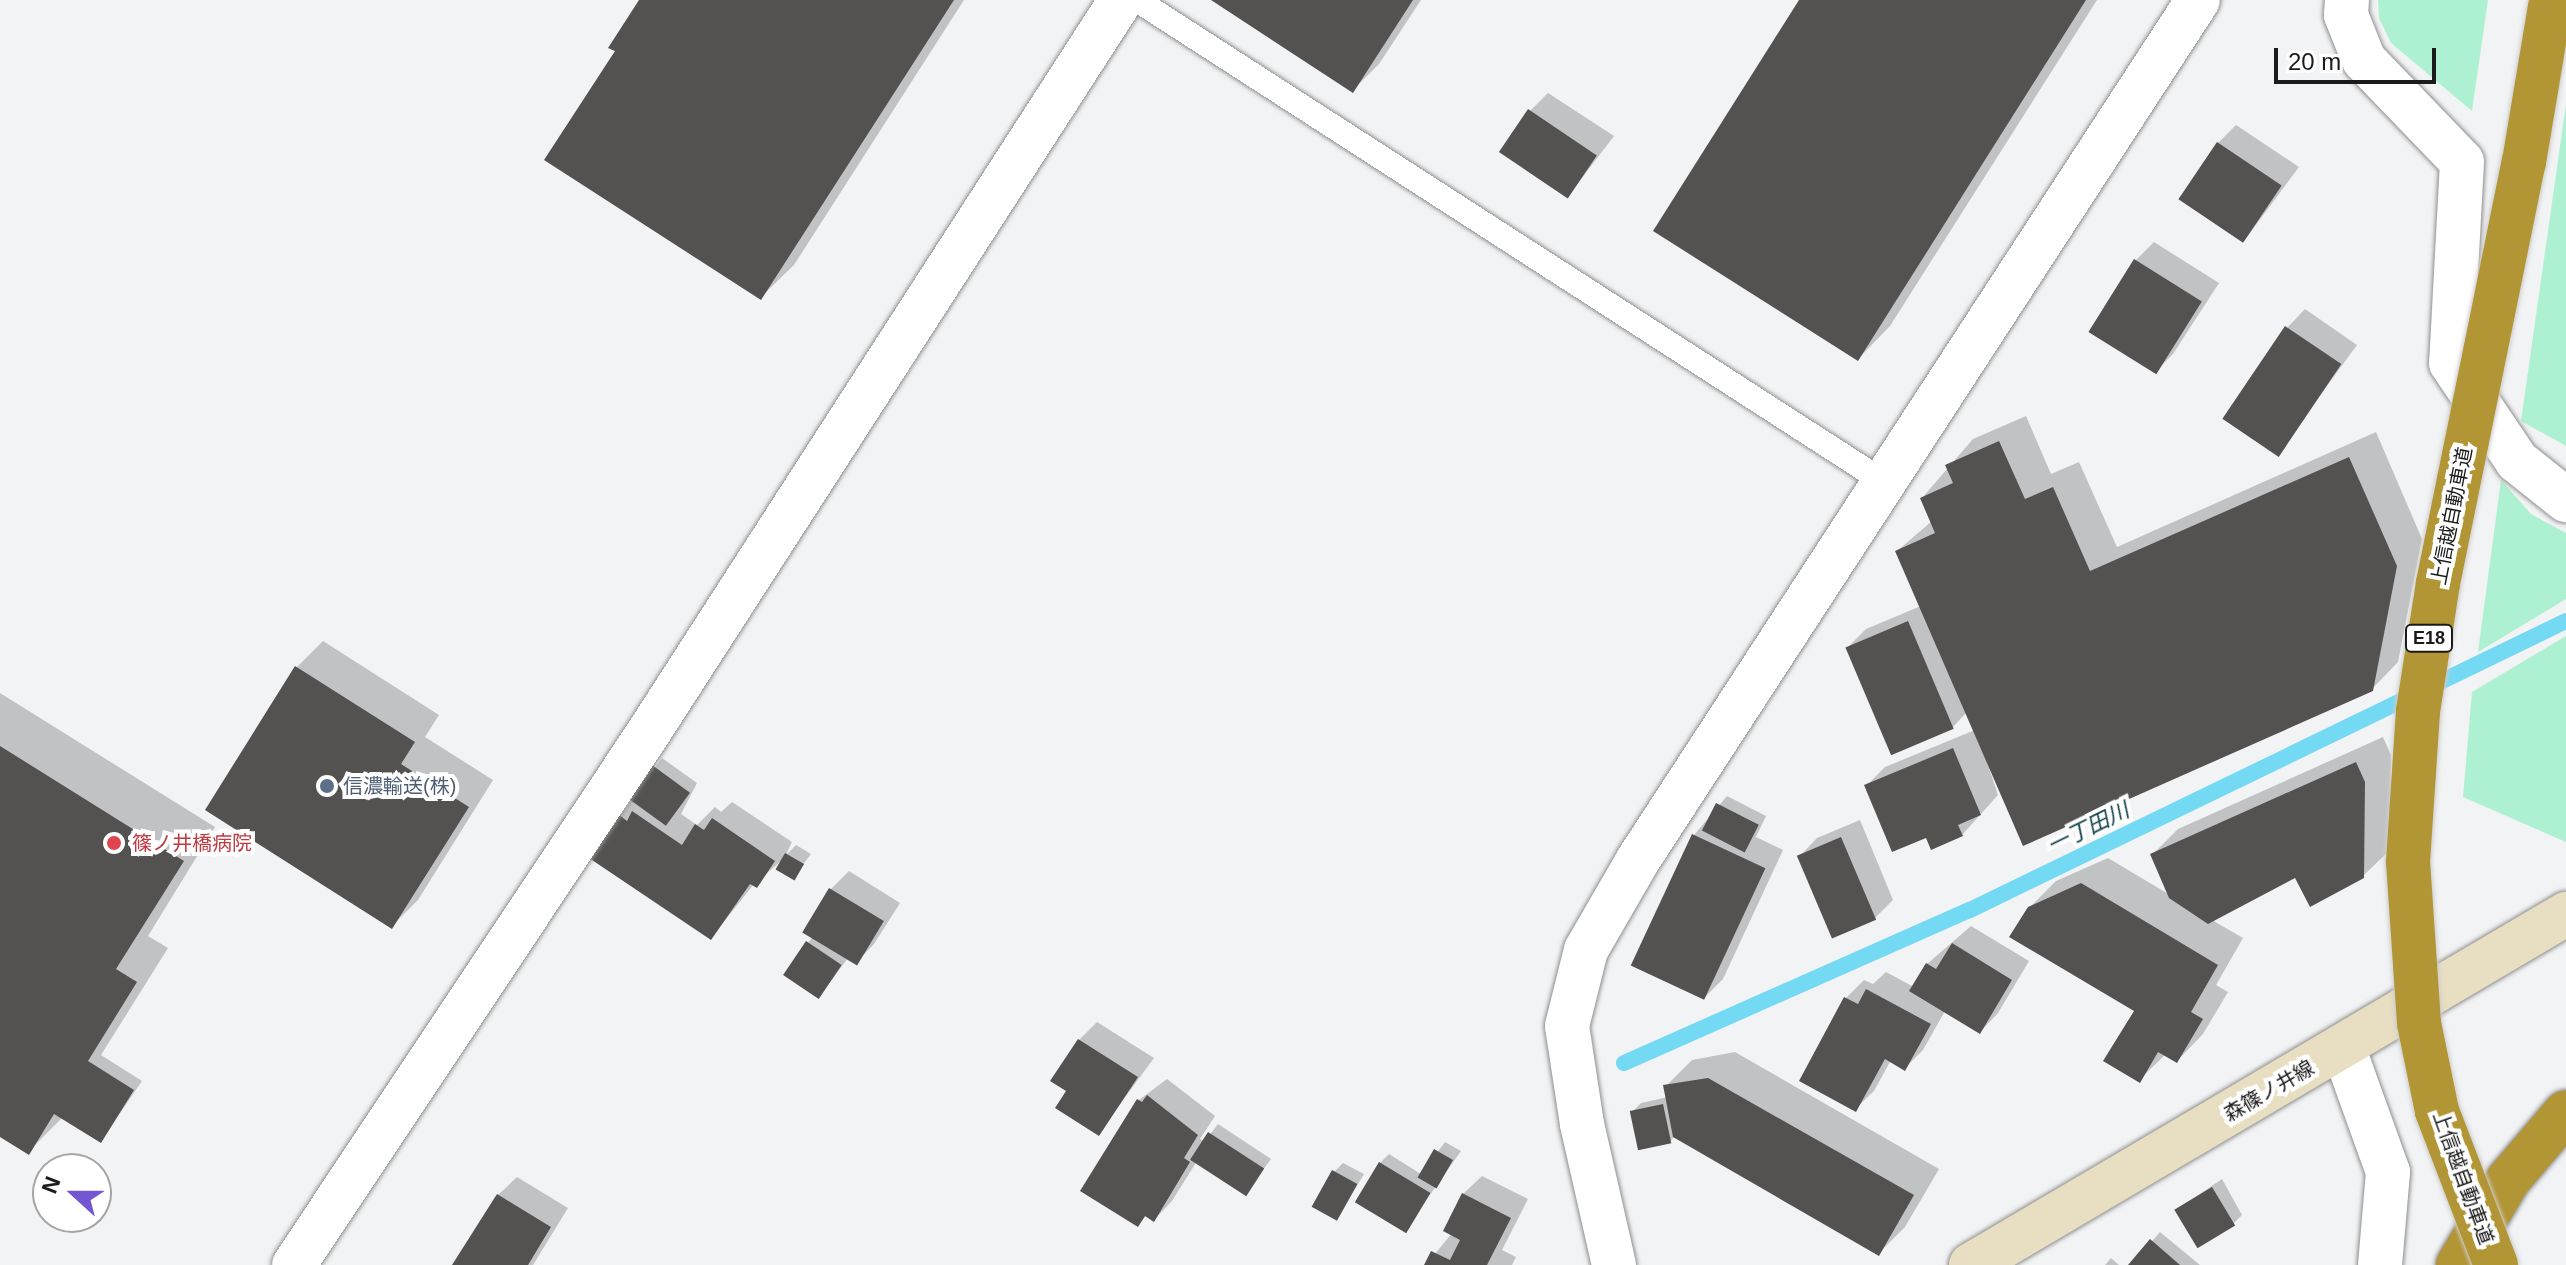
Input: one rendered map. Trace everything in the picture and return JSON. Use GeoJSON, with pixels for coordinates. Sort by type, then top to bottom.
{"type":"FeatureCollection","features":[{"type":"Feature","properties":{"kind":"highway","name":"上信越自動車道"},"geometry":{"type":"LineString","coordinates":[[2496,1265],[2437,1111],[2419,1023],[2408,862],[2418,711],[2438,583],[2550,4]]}},
{"type":"Feature","properties":{"kind":"highway"},"geometry":{"type":"LineString","coordinates":[[2458,1265],[2508,1180],[2566,1112]]}},
{"type":"Feature","properties":{"kind":"main road","name":"森篠ノ井線"},"geometry":{"type":"LineString","coordinates":[[1987,1262],[2566,914]]}},
{"type":"Feature","properties":{"kind":"street"},"geometry":{"type":"LineString","coordinates":[[294,1265],[645,738],[1121,0]]}},
{"type":"Feature","properties":{"kind":"street"},"geometry":{"type":"LineString","coordinates":[[1614,1265],[1582,1124],[1567,1026],[1586,950],[1638,860],[2198,0]]}},
{"type":"Feature","properties":{"kind":"street"},"geometry":{"type":"LineString","coordinates":[[2347,0],[2346,15],[2364,60],[2462,162],[2451,363],[2517,461],[2566,500]]}},
{"type":"Feature","properties":{"kind":"street"},"geometry":{"type":"LineString","coordinates":[[2343,1047],[2388,1172],[2380,1265]]}},
{"type":"Feature","properties":{"kind":"lane"},"geometry":{"type":"LineString","coordinates":[[1137,0],[1884,482]]}},
{"type":"Feature","properties":{"kind":"green space"},"geometry":{"type":"Polygon","coordinates":[[[2378,0],[2488,0],[2472,111],[2391,43],[2379,18],[2378,0]]]}},
{"type":"Feature","properties":{"kind":"green space"},"geometry":{"type":"Polygon","coordinates":[[[2566,104],[2566,446],[2521,421],[2566,104]]]}},
{"type":"Feature","properties":{"kind":"green space"},"geometry":{"type":"Polygon","coordinates":[[[2501,480],[2531,514],[2566,533],[2566,599],[2478,652],[2501,480]]]}},
{"type":"Feature","properties":{"kind":"green space"},"geometry":{"type":"Polygon","coordinates":[[[2566,636],[2566,842],[2463,797],[2472,692],[2566,636]]]}},
{"type":"Feature","properties":{"kind":"building"},"geometry":{"type":"Polygon","coordinates":[[[639,0],[954,0],[761,300],[544,160],[615,51],[608,48],[639,0]]]}},
{"type":"Feature","properties":{"kind":"building"},"geometry":{"type":"Polygon","coordinates":[[[1211,0],[1413,0],[1353,93],[1211,0]]]}},
{"type":"Feature","properties":{"kind":"building"},"geometry":{"type":"Polygon","coordinates":[[[1799,0],[2086,0],[1858,361],[1653,231],[1799,0]]]}},
{"type":"Feature","properties":{"kind":"building"},"geometry":{"type":"Polygon","coordinates":[[[1528,109],[1597,155],[1568,199],[1499,152],[1528,109]]]}},
{"type":"Feature","properties":{"kind":"building"},"geometry":{"type":"Polygon","coordinates":[[[2217,142],[2282,186],[2243,243],[2178,199],[2217,142]]]}},
{"type":"Feature","properties":{"kind":"building"},"geometry":{"type":"Polygon","coordinates":[[[2134,259],[2202,301],[2156,374],[2088,332],[2134,259]]]}},
{"type":"Feature","properties":{"kind":"building"},"geometry":{"type":"Polygon","coordinates":[[[2285,326],[2341,364],[2279,457],[2222,419],[2285,326]]]}},
{"type":"Feature","properties":{"kind":"building"},"geometry":{"type":"Polygon","coordinates":[[[1999,441],[2025,499],[2053,487],[2090,571],[2349,457],[2397,566],[2373,691],[2023,846],[1895,551],[1935,533],[1920,498],[1953,483],[1945,465],[1999,441]]]}},
{"type":"Feature","properties":{"kind":"building"},"geometry":{"type":"Polygon","coordinates":[[[1908,621],[1954,729],[1891,755],[1845,648],[1908,621]]]}},
{"type":"Feature","properties":{"kind":"building","name":"信濃輸送(株)"},"geometry":{"type":"Polygon","coordinates":[[[295,666],[415,742],[401,764],[469,807],[392,929],[205,810],[295,666]]]}},
{"type":"Feature","properties":{"kind":"building"},"geometry":{"type":"Polygon","coordinates":[[[0,746],[184,861],[116,969],[137,982],[88,1061],[134,1090],[101,1143],[54,1114],[29,1155],[0,1137],[0,746]]]}},
{"type":"Feature","properties":{"kind":"building"},"geometry":{"type":"Polygon","coordinates":[[[1953,748],[1981,815],[1958,825],[1963,836],[1931,850],[1926,838],[1892,852],[1864,785],[1953,748]]]}},
{"type":"Feature","properties":{"kind":"building"},"geometry":{"type":"Polygon","coordinates":[[[2356,762],[2365,782],[2364,878],[2310,907],[2295,878],[2208,924],[2169,898],[2150,854],[2356,762]]]}},
{"type":"Feature","properties":{"kind":"building"},"geometry":{"type":"Polygon","coordinates":[[[652,765],[690,793],[666,826],[628,798],[652,765]]]}},
{"type":"Feature","properties":{"kind":"building"},"geometry":{"type":"Polygon","coordinates":[[[1716,803],[1759,825],[1745,852],[1702,831],[1716,803]]]}},
{"type":"Feature","properties":{"kind":"building"},"geometry":{"type":"Polygon","coordinates":[[[632,811],[682,845],[695,824],[704,830],[712,818],[775,861],[757,888],[750,884],[711,940],[589,858],[618,814],[627,821],[632,811]]]}},
{"type":"Feature","properties":{"kind":"building"},"geometry":{"type":"Polygon","coordinates":[[[1692,834],[1765,868],[1704,1000],[1631,965],[1692,834]]]}},
{"type":"Feature","properties":{"kind":"building"},"geometry":{"type":"Polygon","coordinates":[[[1841,837],[1876,920],[1832,939],[1797,856],[1841,837]]]}},
{"type":"Feature","properties":{"kind":"building"},"geometry":{"type":"Polygon","coordinates":[[[785,853],[804,864],[795,880],[776,869],[785,853]]]}},
{"type":"Feature","properties":{"kind":"building"},"geometry":{"type":"Polygon","coordinates":[[[2081,883],[2218,965],[2191,1012],[2203,1019],[2177,1063],[2158,1052],[2140,1083],[2103,1061],[2134,1011],[2009,937],[2028,907],[2081,883]]]}},
{"type":"Feature","properties":{"kind":"building"},"geometry":{"type":"Polygon","coordinates":[[[829,888],[884,921],[857,966],[802,933],[829,888]]]}},
{"type":"Feature","properties":{"kind":"building"},"geometry":{"type":"Polygon","coordinates":[[[806,941],[842,965],[819,999],[783,975],[806,941]]]}},
{"type":"Feature","properties":{"kind":"building"},"geometry":{"type":"Polygon","coordinates":[[[1952,943],[2012,980],[1980,1034],[1909,991],[1926,963],[1936,969],[1952,943]]]}},
{"type":"Feature","properties":{"kind":"building"},"geometry":{"type":"Polygon","coordinates":[[[1866,989],[1931,1024],[1905,1071],[1885,1059],[1856,1112],[1799,1081],[1844,997],[1858,1004],[1866,989]]]}},
{"type":"Feature","properties":{"kind":"building"},"geometry":{"type":"Polygon","coordinates":[[[1078,1039],[1138,1077],[1099,1136],[1055,1108],[1066,1091],[1050,1081],[1078,1039]]]}},
{"type":"Feature","properties":{"kind":"building"},"geometry":{"type":"Polygon","coordinates":[[[1708,1078],[1914,1195],[1879,1256],[1673,1137],[1663,1085],[1708,1078]]]}},
{"type":"Feature","properties":{"kind":"building"},"geometry":{"type":"Polygon","coordinates":[[[1147,1095],[1198,1135],[1184,1158],[1190,1162],[1154,1222],[1145,1216],[1138,1227],[1080,1191],[1137,1099],[1142,1102],[1147,1095]]]}},
{"type":"Feature","properties":{"kind":"building"},"geometry":{"type":"Polygon","coordinates":[[[1663,1104],[1671,1143],[1638,1150],[1630,1111],[1663,1104]]]}},
{"type":"Feature","properties":{"kind":"building"},"geometry":{"type":"Polygon","coordinates":[[[1208,1132],[1264,1168],[1246,1196],[1190,1160],[1208,1132]]]}},
{"type":"Feature","properties":{"kind":"building"},"geometry":{"type":"Polygon","coordinates":[[[1434,1149],[1453,1160],[1437,1189],[1418,1178],[1434,1149]]]}},
{"type":"Feature","properties":{"kind":"building"},"geometry":{"type":"Polygon","coordinates":[[[1379,1162],[1430,1193],[1406,1233],[1355,1202],[1379,1162]]]}},
{"type":"Feature","properties":{"kind":"building"},"geometry":{"type":"Polygon","coordinates":[[[1332,1170],[1357,1184],[1337,1221],[1312,1207],[1332,1170]]]}},
{"type":"Feature","properties":{"kind":"building"},"geometry":{"type":"Polygon","coordinates":[[[2212,1187],[2235,1226],[2197,1248],[2174,1210],[2212,1187]]]}},
{"type":"Feature","properties":{"kind":"building"},"geometry":{"type":"Polygon","coordinates":[[[1462,1193],[1511,1218],[1487,1265],[1424,1265],[1431,1251],[1450,1260],[1460,1240],[1443,1231],[1462,1193]]]}},
{"type":"Feature","properties":{"kind":"building"},"geometry":{"type":"Polygon","coordinates":[[[497,1194],[551,1227],[528,1265],[452,1265],[497,1194]]]}},
{"type":"Feature","properties":{"kind":"building"},"geometry":{"type":"Polygon","coordinates":[[[2150,1239],[2180,1265],[2128,1265],[2150,1239]]]}},
{"type":"Feature","properties":{"kind":"waterway","name":"一丁田川"},"geometry":{"type":"LineString","coordinates":[[1624,1063],[1970,910],[2566,621]]}},
{"type":"Feature","properties":{"kind":"place","name":"信濃輸送(株)"},"geometry":{"type":"Point","coordinates":[327,786]}},
{"type":"Feature","properties":{"kind":"place","name":"篠ノ井橋病院"},"geometry":{"type":"Point","coordinates":[114,843]}}]}
